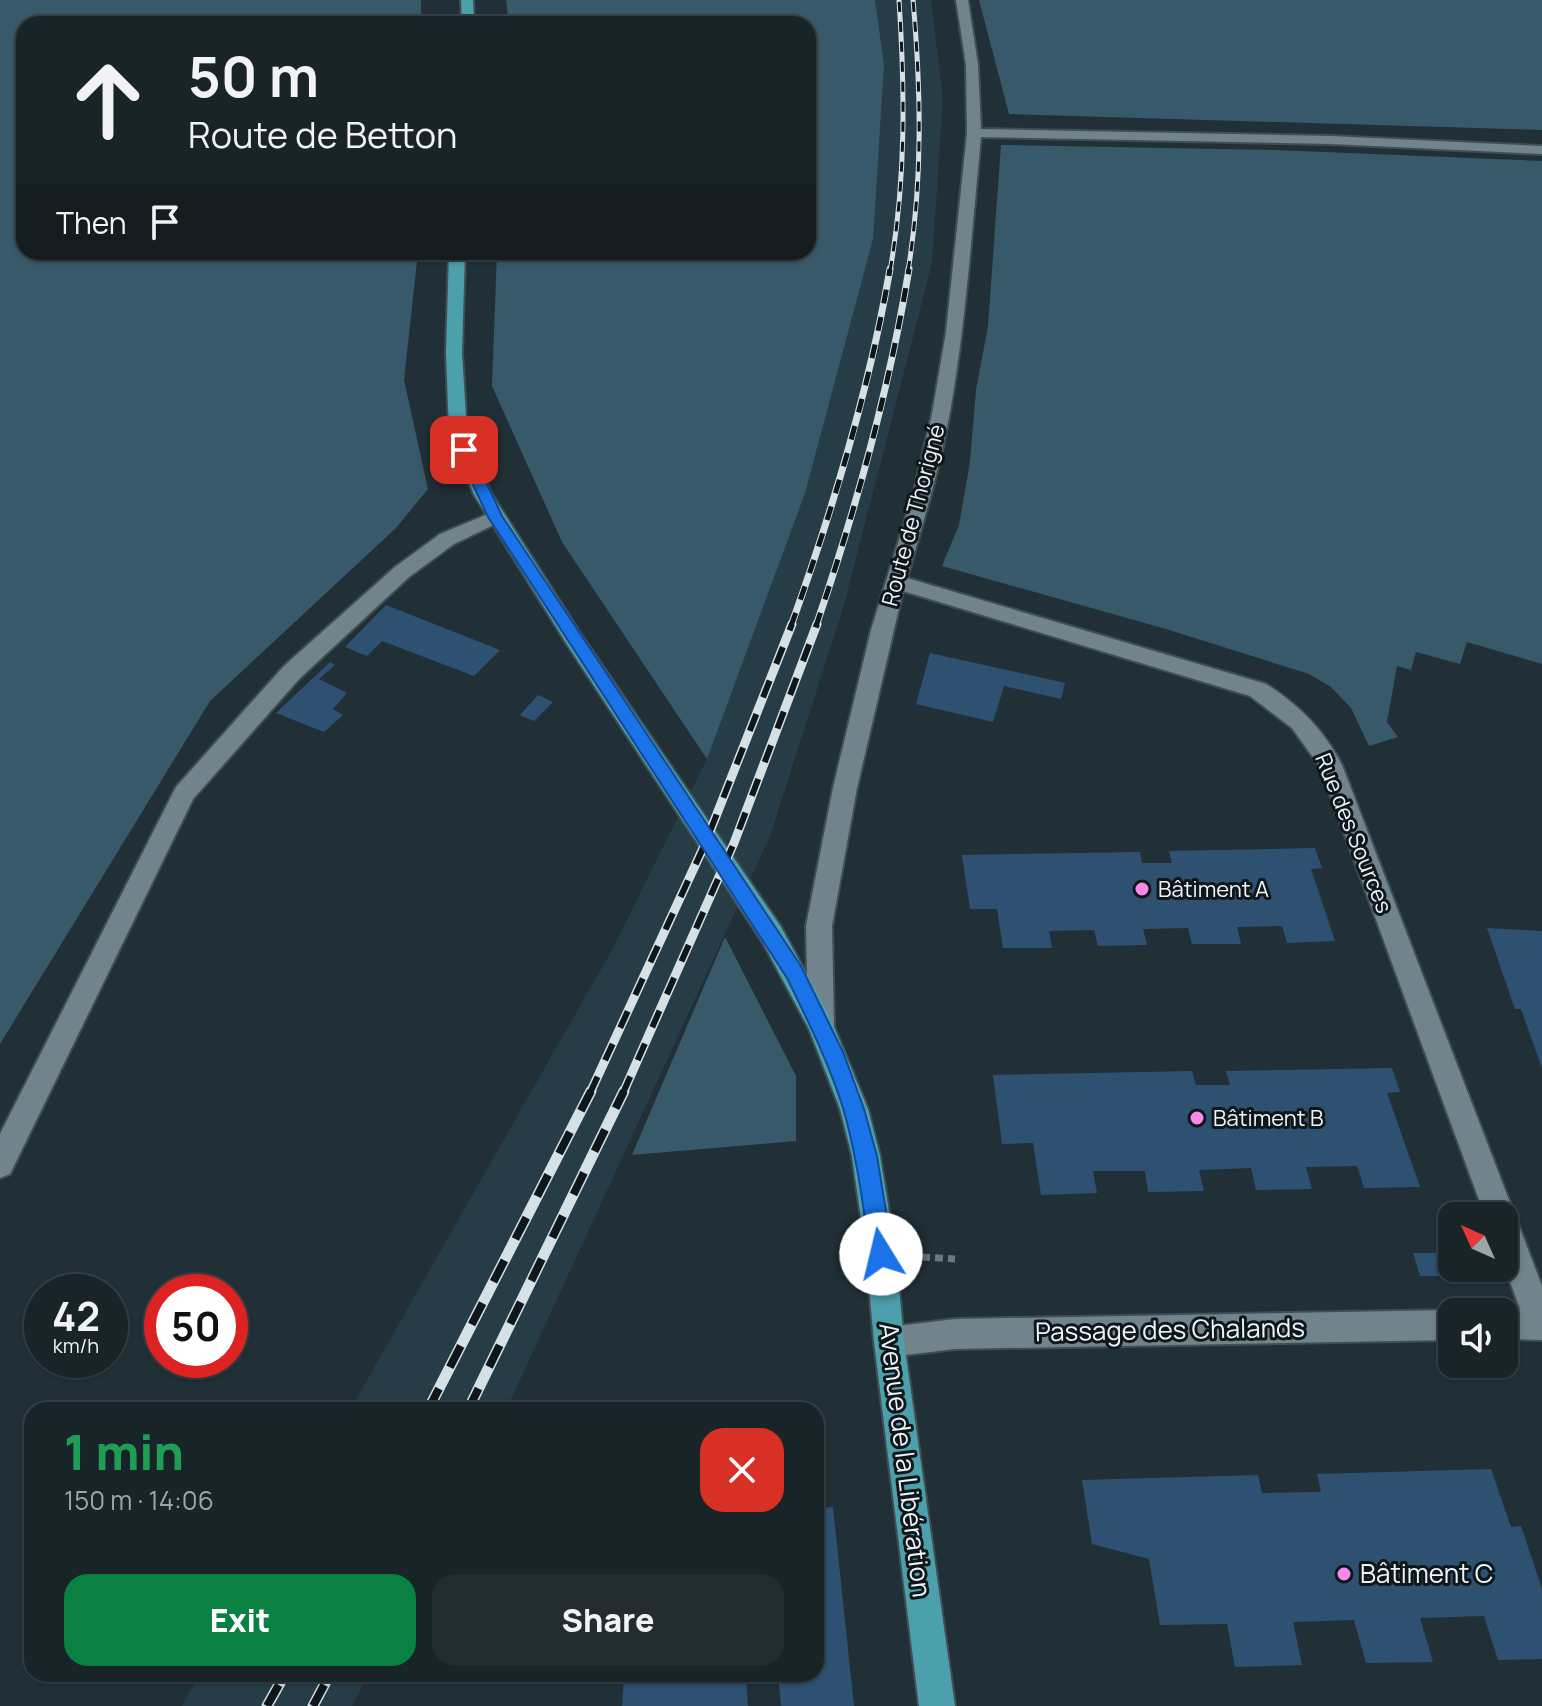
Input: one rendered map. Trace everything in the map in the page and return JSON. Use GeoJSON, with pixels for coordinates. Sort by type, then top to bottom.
{"type":"FeatureCollection","features":[{"type":"Feature","properties":{"kind":"main road","name":"Avenue de la Libération"},"geometry":{"type":"LineString","coordinates":[[457,260],[454,353],[458,432],[470,467],[495,517],[779,947],[821,1025],[854,1109],[866,1156],[881,1254],[889,1342],[937,1706]]}},
{"type":"Feature","properties":{"kind":"street","name":"Route de Thorigné"},"geometry":{"type":"LineString","coordinates":[[821,1025],[819,926],[858,726],[881,630],[897,583],[941,414],[954,332],[974,133],[972,65],[962,0]]}},
{"type":"Feature","properties":{"kind":"street"},"geometry":{"type":"LineString","coordinates":[[974,133],[1331,140],[1542,150]]}},
{"type":"Feature","properties":{"kind":"street"},"geometry":{"type":"LineString","coordinates":[[0,1164],[184,793],[292,672],[402,572],[447,539],[495,517]]}},
{"type":"Feature","properties":{"kind":"street","name":"Rue des Sources"},"geometry":{"type":"LineString","coordinates":[[897,583],[1258,690],[1289,708],[1313,736],[1331,765],[1495,1202]]}},
{"type":"Feature","properties":{"kind":"street"},"geometry":{"type":"LineString","coordinates":[[1518,1263],[1542,1324],[1518,1324]]}},
{"type":"Feature","properties":{"kind":"street","name":"Passage des Chalands"},"geometry":{"type":"LineString","coordinates":[[889,1342],[955,1334],[1438,1325]]}},
{"type":"Feature","properties":{"kind":"shaded area"},"geometry":{"type":"Polygon","coordinates":[[[0,0],[421,0],[421,16],[16,16],[16,260],[417,260],[404,380],[428,489],[396,528],[210,701],[0,1044],[0,0]]]}},
{"type":"Feature","properties":{"kind":"shaded area"},"geometry":{"type":"Polygon","coordinates":[[[506,0],[875,0],[884,64],[873,239],[805,493],[707,759],[562,542],[492,386],[497,260],[816,260],[816,16],[508,16],[506,0]]]}},
{"type":"Feature","properties":{"kind":"shaded area"},"geometry":{"type":"Polygon","coordinates":[[[875,0],[931,0],[943,99],[932,263],[844,605],[770,836],[510,1402],[355,1402],[612,950],[707,759],[884,64],[875,0]]]}},
{"type":"Feature","properties":{"kind":"shaded area"},"geometry":{"type":"Polygon","coordinates":[[[979,0],[1542,0],[1542,130],[1009,114],[979,0]]]}},
{"type":"Feature","properties":{"kind":"shaded area"},"geometry":{"type":"Polygon","coordinates":[[[1001,145],[1275,150],[1542,161],[1542,664],[1467,642],[1460,664],[1416,652],[1411,670],[1397,666],[1387,722],[1398,737],[1369,746],[1351,708],[1331,687],[1309,674],[1166,629],[942,566],[959,525],[970,462],[976,390],[988,326],[1001,145]]]}},
{"type":"Feature","properties":{"kind":"shaded area"},"geometry":{"type":"Polygon","coordinates":[[[725,937],[796,1076],[796,1141],[632,1155],[725,937]]]}},
{"type":"Feature","properties":{"kind":"shaded area"},"geometry":{"type":"Polygon","coordinates":[[[196,1682],[365,1682],[352,1706],[182,1706],[196,1682]]]}},
{"type":"Feature","properties":{"kind":"building"},"geometry":{"type":"Polygon","coordinates":[[[386,605],[500,650],[474,676],[382,641],[367,656],[345,647],[386,605]]]}},
{"type":"Feature","properties":{"kind":"building"},"geometry":{"type":"Polygon","coordinates":[[[930,653],[1065,683],[1061,699],[1004,686],[993,722],[916,704],[930,653]]]}},
{"type":"Feature","properties":{"kind":"building"},"geometry":{"type":"Polygon","coordinates":[[[330,662],[335,665],[319,679],[347,693],[333,709],[343,715],[324,732],[276,713],[330,662]]]}},
{"type":"Feature","properties":{"kind":"building"},"geometry":{"type":"Polygon","coordinates":[[[538,695],[553,702],[534,721],[520,715],[538,695]]]}},
{"type":"Feature","properties":{"kind":"building","name":"Bâtiment A"},"geometry":{"type":"Polygon","coordinates":[[[1315,848],[1322,868],[1311,869],[1335,941],[1287,943],[1282,926],[1237,927],[1241,944],[1192,944],[1188,928],[1143,929],[1147,945],[1098,946],[1094,930],[1049,931],[1052,948],[1003,948],[997,909],[970,909],[962,855],[1140,852],[1142,863],[1172,863],[1169,851],[1315,848]]]}},
{"type":"Feature","properties":{"kind":"building"},"geometry":{"type":"Polygon","coordinates":[[[1487,928],[1542,931],[1542,1068],[1521,1009],[1515,1009],[1487,928]]]}},
{"type":"Feature","properties":{"kind":"building","name":"Bâtiment B"},"geometry":{"type":"Polygon","coordinates":[[[1392,1068],[1400,1092],[1387,1093],[1420,1187],[1364,1188],[1357,1166],[1306,1167],[1312,1189],[1256,1190],[1251,1168],[1199,1170],[1204,1191],[1148,1192],[1145,1171],[1093,1171],[1097,1193],[1041,1195],[1033,1143],[1002,1144],[993,1075],[1192,1071],[1196,1085],[1230,1085],[1226,1071],[1392,1068]]]}},
{"type":"Feature","properties":{"kind":"building"},"geometry":{"type":"Polygon","coordinates":[[[1413,1253],[1438,1253],[1438,1276],[1420,1276],[1413,1253]]]}},
{"type":"Feature","properties":{"kind":"building","name":"Bâtiment C"},"geometry":{"type":"Polygon","coordinates":[[[1491,1469],[1511,1527],[1521,1526],[1542,1589],[1542,1659],[1498,1660],[1484,1616],[1420,1618],[1433,1662],[1366,1663],[1354,1620],[1293,1622],[1302,1665],[1235,1667],[1227,1624],[1160,1625],[1149,1559],[1092,1544],[1082,1480],[1258,1475],[1262,1493],[1321,1492],[1317,1474],[1491,1469]]]}},
{"type":"Feature","properties":{"kind":"building"},"geometry":{"type":"Polygon","coordinates":[[[833,1507],[854,1706],[781,1706],[779,1682],[824,1682],[824,1508],[833,1507]]]}},
{"type":"Feature","properties":{"kind":"building"},"geometry":{"type":"Polygon","coordinates":[[[624,1682],[746,1682],[748,1706],[622,1706],[624,1682]]]}},
{"type":"Feature","properties":{"kind":"railway"},"geometry":{"type":"LineString","coordinates":[[890,271],[899,203],[903,136],[899,0]]}},
{"type":"Feature","properties":{"kind":"railway"},"geometry":{"type":"LineString","coordinates":[[908,271],[916,203],[919,136],[913,0]]}},
{"type":"Feature","properties":{"kind":"railway"},"geometry":{"type":"LineString","coordinates":[[791,626],[848,449],[872,360],[890,269]]}},
{"type":"Feature","properties":{"kind":"railway"},"geometry":{"type":"LineString","coordinates":[[816,626],[870,449],[892,360],[909,269]]}},
{"type":"Feature","properties":{"kind":"railway"},"geometry":{"type":"LineString","coordinates":[[590,1093],[705,844],[792,624]]}},
{"type":"Feature","properties":{"kind":"railway"},"geometry":{"type":"LineString","coordinates":[[623,1093],[734,843],[817,624]]}},
{"type":"Feature","properties":{"kind":"railway"},"geometry":{"type":"LineString","coordinates":[[472,1402],[624,1091]]}},
{"type":"Feature","properties":{"kind":"railway"},"geometry":{"type":"LineString","coordinates":[[432,1402],[590,1093]]}},
{"type":"Feature","properties":{"kind":"railway"},"geometry":{"type":"LineString","coordinates":[[267,1706],[280,1682]]}},
{"type":"Feature","properties":{"kind":"railway"},"geometry":{"type":"LineString","coordinates":[[313,1706],[326,1682]]}},
{"type":"Feature","properties":{"kind":"place","name":"Bâtiment A"},"geometry":{"type":"Point","coordinates":[1142,889]}},
{"type":"Feature","properties":{"kind":"place","name":"Bâtiment B"},"geometry":{"type":"Point","coordinates":[1197,1118]}},
{"type":"Feature","properties":{"kind":"place","name":"Bâtiment C"},"geometry":{"type":"Point","coordinates":[1344,1574]}},
{"type":"Feature","properties":{"kind":"route"},"geometry":{"type":"LineString","coordinates":[[464,450],[495,517],[709,838],[794,972],[833,1052],[854,1109],[866,1156],[881,1254]]}}]}
